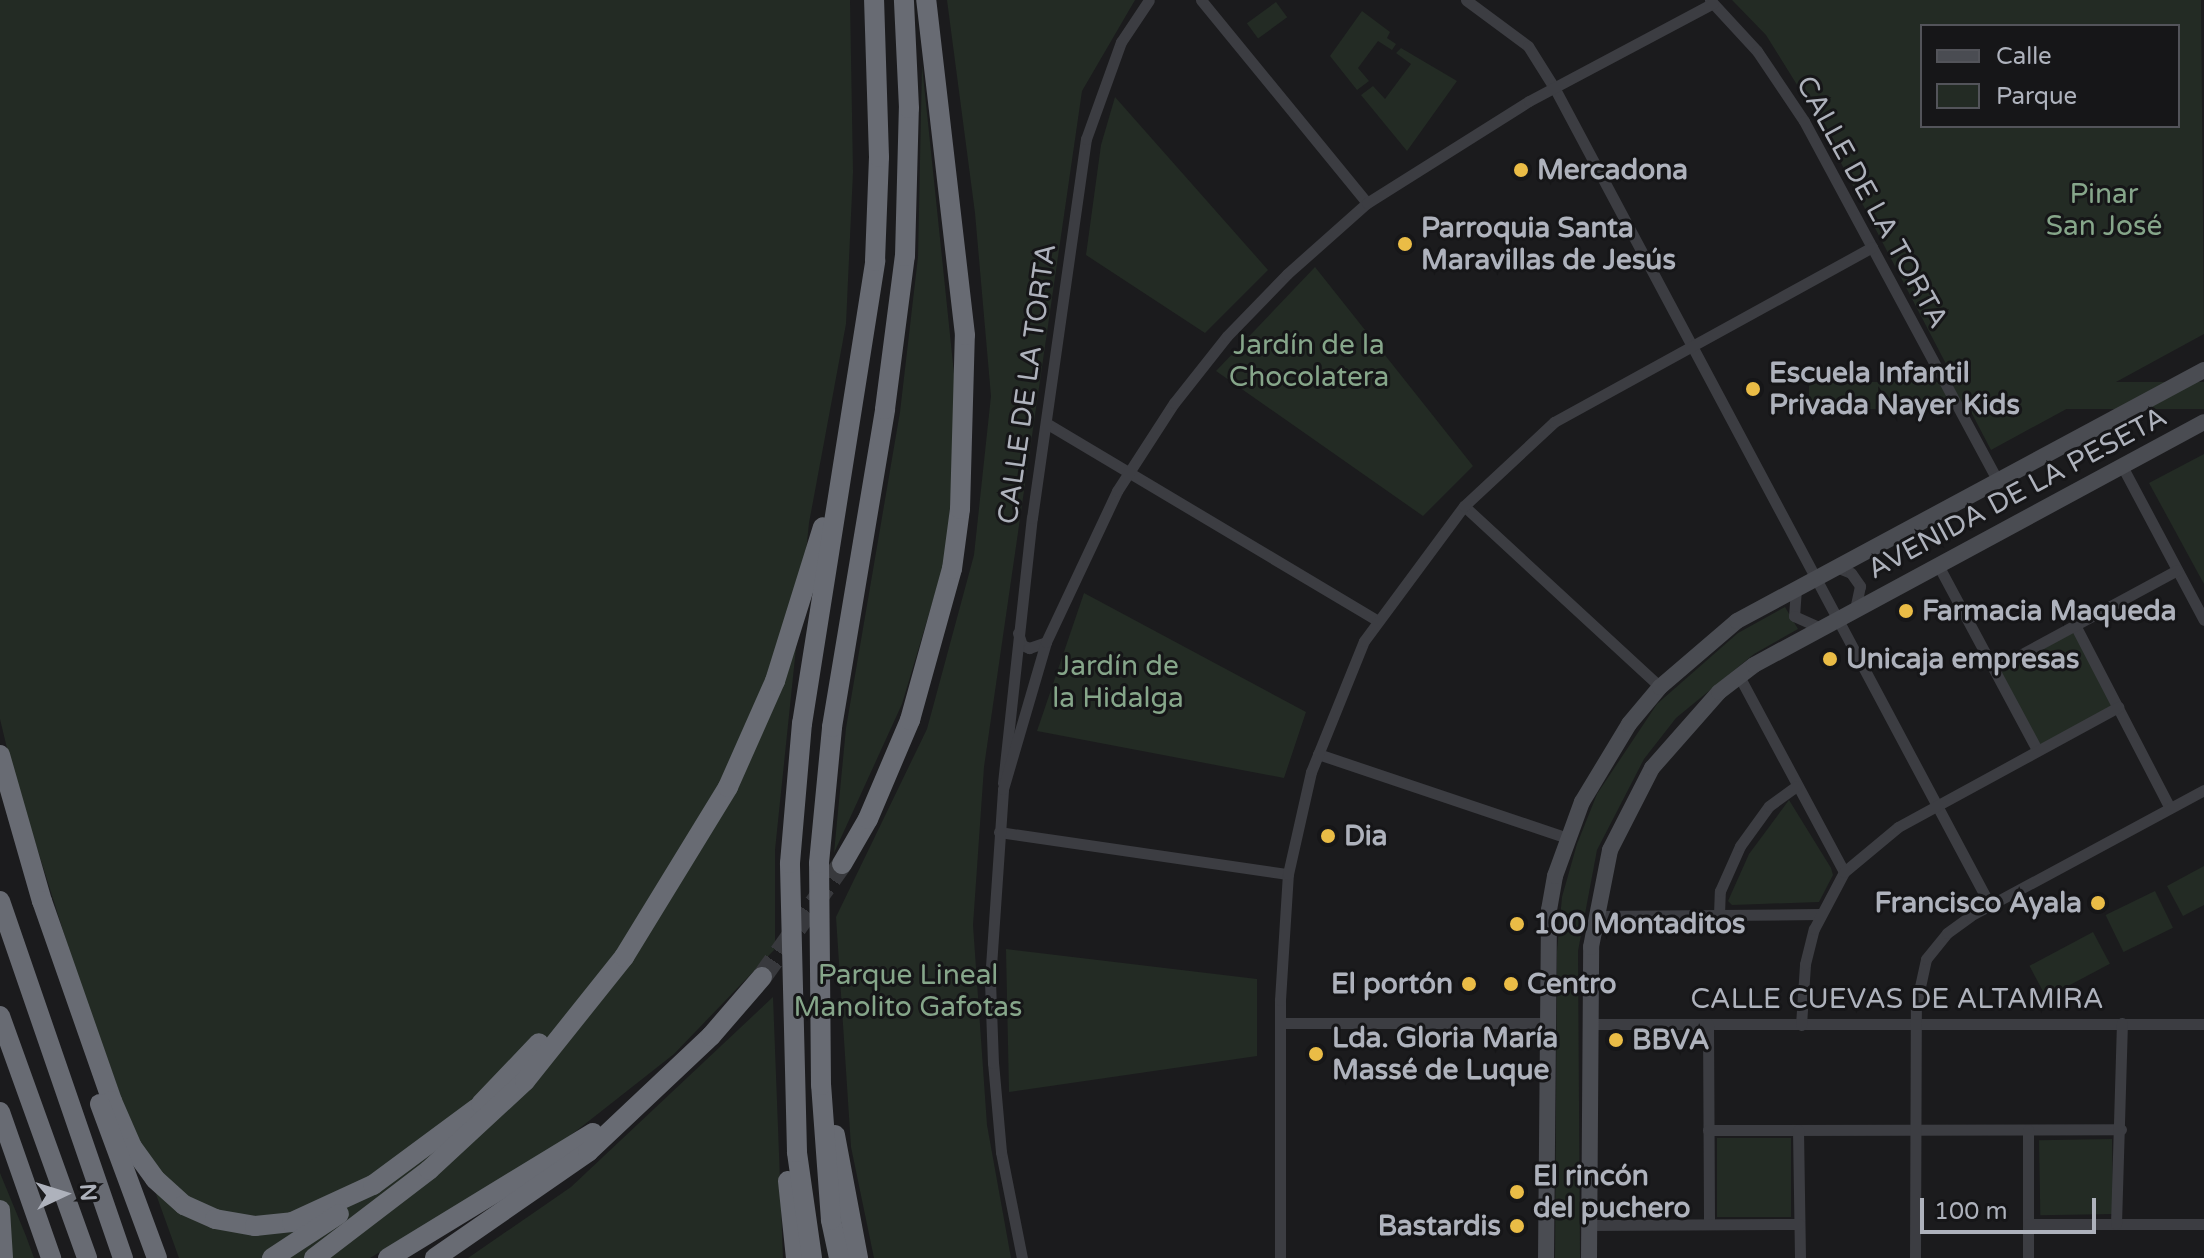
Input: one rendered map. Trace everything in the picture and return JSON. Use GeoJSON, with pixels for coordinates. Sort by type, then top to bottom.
{"type":"FeatureCollection","features":[{"type":"Feature","properties":{"kind":"highway"},"geometry":{"type":"LineString","coordinates":[[812,1258],[797,1152],[788,958],[790,863],[802,724],[865,340],[879,157],[874,0]]}},
{"type":"Feature","properties":{"kind":"highway"},"geometry":{"type":"LineString","coordinates":[[839,1258],[821,1085],[819,863],[832,727],[885,409],[905,256],[909,108],[904,0]]}},
{"type":"Feature","properties":{"kind":"highway"},"geometry":{"type":"LineString","coordinates":[[842,864],[868,819],[910,720],[952,569],[960,509],[965,335],[926,0]]}},
{"type":"Feature","properties":{"kind":"highway"},"geometry":{"type":"LineString","coordinates":[[314,1258],[429,1170],[525,1081],[624,957],[662,899],[728,787],[775,681],[820,541],[850,379],[865,340]]}},
{"type":"Feature","properties":{"kind":"highway"},"geometry":{"type":"LineString","coordinates":[[0,755],[42,901],[112,1101],[147,1168],[184,1205],[215,1219],[255,1226],[292,1222],[373,1185],[477,1108]]}},
{"type":"Feature","properties":{"kind":"highway"},"geometry":{"type":"LineString","coordinates":[[0,793],[107,1125],[157,1258]]}},
{"type":"Feature","properties":{"kind":"highway"},"geometry":{"type":"LineString","coordinates":[[272,1258],[409,1166],[477,1108],[662,899]]}},
{"type":"Feature","properties":{"kind":"highway"},"geometry":{"type":"LineString","coordinates":[[0,901],[123,1258]]}},
{"type":"Feature","properties":{"kind":"highway"},"geometry":{"type":"LineString","coordinates":[[788,958],[781,1004],[796,1258]]}},
{"type":"Feature","properties":{"kind":"highway"},"geometry":{"type":"LineString","coordinates":[[435,1258],[588,1152],[649,1096],[762,977]]}},
{"type":"Feature","properties":{"kind":"highway"},"geometry":{"type":"LineString","coordinates":[[0,1016],[87,1258]]}},
{"type":"Feature","properties":{"kind":"highway"},"geometry":{"type":"LineString","coordinates":[[821,1085],[858,1258]]}},
{"type":"Feature","properties":{"kind":"highway"},"geometry":{"type":"LineString","coordinates":[[388,1258],[485,1203],[649,1096]]}},
{"type":"Feature","properties":{"kind":"highway"},"geometry":{"type":"LineString","coordinates":[[0,1112],[51,1258]]}},
{"type":"Feature","properties":{"kind":"highway"},"geometry":{"type":"LineString","coordinates":[[0,1210],[3,1258]]}},
{"type":"Feature","properties":{"kind":"street","name":"CALLE DE LA TORTA"},"geometry":{"type":"LineString","coordinates":[[1003,789],[1002,758],[1018,632],[1086,139],[1100,89],[1149,0]]}},
{"type":"Feature","properties":{"kind":"street"},"geometry":{"type":"LineString","coordinates":[[1201,0],[1367,203]]}},
{"type":"Feature","properties":{"kind":"street"},"geometry":{"type":"LineString","coordinates":[[1466,0],[1528,46],[1555,89],[1990,905]]}},
{"type":"Feature","properties":{"kind":"street","name":"CALLE DE LA TORTA"},"geometry":{"type":"LineString","coordinates":[[1711,1],[1757,51],[1804,121],[1998,481]]}},
{"type":"Feature","properties":{"kind":"street"},"geometry":{"type":"LineString","coordinates":[[1022,1258],[1001,1152],[993,1063],[990,981],[1003,789],[1046,642],[1127,473],[1227,336],[1367,203],[1555,89],[1711,1]]}},
{"type":"Feature","properties":{"kind":"street"},"geometry":{"type":"LineString","coordinates":[[1280,1258],[1281,1023],[1288,874],[1318,754],[1377,620],[1464,506],[1554,422],[1872,247]]}},
{"type":"Feature","properties":{"kind":"street","name":"AVENIDA DE LA PESETA"},"geometry":{"type":"LineString","coordinates":[[1546,1258],[1549,910],[1568,838],[1600,765],[1660,687],[1726,629],[1796,588],[2204,370]]}},
{"type":"Feature","properties":{"kind":"street","name":"AVENIDA DE LA PESETA"},"geometry":{"type":"LineString","coordinates":[[1589,1258],[1590,1024],[1596,916],[1610,850],[1652,768],[1686,725],[1739,676],[1821,628],[2204,422]]}},
{"type":"Feature","properties":{"kind":"street"},"geometry":{"type":"LineString","coordinates":[[1046,423],[1377,620]]}},
{"type":"Feature","properties":{"kind":"street"},"geometry":{"type":"LineString","coordinates":[[2122,466],[2204,620]]}},
{"type":"Feature","properties":{"kind":"street"},"geometry":{"type":"LineString","coordinates":[[1464,506],[1660,687]]}},
{"type":"Feature","properties":{"kind":"street"},"geometry":{"type":"LineString","coordinates":[[1938,565],[2037,750]]}},
{"type":"Feature","properties":{"kind":"street","name":"AVENIDA DE LA PESETA"},"geometry":{"type":"LineString","coordinates":[[1836,567],[1851,573],[1860,586],[1855,610]]}},
{"type":"Feature","properties":{"kind":"street"},"geometry":{"type":"LineString","coordinates":[[1994,669],[2177,570]]}},
{"type":"Feature","properties":{"kind":"street"},"geometry":{"type":"LineString","coordinates":[[1796,588],[1794,616],[1821,628]]}},
{"type":"Feature","properties":{"kind":"street"},"geometry":{"type":"LineString","coordinates":[[2075,625],[2170,808]]}},
{"type":"Feature","properties":{"kind":"street"},"geometry":{"type":"LineString","coordinates":[[1018,632],[1022,645],[1029,648],[1046,642]]}},
{"type":"Feature","properties":{"kind":"street"},"geometry":{"type":"LineString","coordinates":[[1739,676],[1844,872]]}},
{"type":"Feature","properties":{"kind":"street"},"geometry":{"type":"LineString","coordinates":[[1801,1025],[1805,964],[1821,914],[1844,872],[1874,844],[1936,804],[2118,707]]}},
{"type":"Feature","properties":{"kind":"street"},"geometry":{"type":"LineString","coordinates":[[1318,754],[1568,838]]}},
{"type":"Feature","properties":{"kind":"street"},"geometry":{"type":"LineString","coordinates":[[1719,915],[1720,891],[1740,846],[1769,806],[1797,786]]}},
{"type":"Feature","properties":{"kind":"street"},"geometry":{"type":"LineString","coordinates":[[1915,1258],[1915,1024],[1918,981],[1926,959],[1947,933],[1990,905],[2204,790]]}},
{"type":"Feature","properties":{"kind":"street"},"geometry":{"type":"LineString","coordinates":[[999,832],[1288,874]]}},
{"type":"Feature","properties":{"kind":"street"},"geometry":{"type":"LineString","coordinates":[[1596,916],[1821,914]]}},
{"type":"Feature","properties":{"kind":"street"},"geometry":{"type":"LineString","coordinates":[[1281,1023],[1546,1023]]}},
{"type":"Feature","properties":{"kind":"street"},"geometry":{"type":"LineString","coordinates":[[2116,1224],[2122,1023]]}},
{"type":"Feature","properties":{"kind":"street","name":"CALLE CUEVAS DE ALTAMIRA"},"geometry":{"type":"LineString","coordinates":[[1590,1024],[2204,1024]]}},
{"type":"Feature","properties":{"kind":"street"},"geometry":{"type":"LineString","coordinates":[[1708,1024],[1709,1223]]}},
{"type":"Feature","properties":{"kind":"street"},"geometry":{"type":"LineString","coordinates":[[1708,1130],[2121,1129]]}},
{"type":"Feature","properties":{"kind":"street"},"geometry":{"type":"LineString","coordinates":[[1798,1130],[1800,1258]]}},
{"type":"Feature","properties":{"kind":"street"},"geometry":{"type":"LineString","coordinates":[[2028,1130],[2028,1258]]}},
{"type":"Feature","properties":{"kind":"street"},"geometry":{"type":"LineString","coordinates":[[1588,1225],[1799,1224]]}},
{"type":"Feature","properties":{"kind":"street"},"geometry":{"type":"LineString","coordinates":[[2028,1224],[2204,1224]]}},
{"type":"Feature","properties":{"kind":"green space"},"geometry":{"type":"Polygon","coordinates":[[[0,0],[850,0],[853,172],[846,324],[809,523],[775,850],[775,949],[674,1054],[566,1139],[370,1258],[179,1258],[76,972],[11,765],[0,719],[0,0]]]}},
{"type":"Feature","properties":{"kind":"green space","name":"Parque Lineal Manolito Gafotas"},"geometry":{"type":"Polygon","coordinates":[[[947,0],[1135,0],[1082,91],[984,767],[973,925],[987,1125],[1011,1258],[874,1258],[851,1147],[836,917],[927,729],[974,555],[991,396],[975,213],[947,0]]]}},
{"type":"Feature","properties":{"kind":"green space","name":"Pinar San José"},"geometry":{"type":"Polygon","coordinates":[[[1732,0],[2201,0],[2204,334],[1991,450],[1817,117],[1766,35],[1732,0]]]}},
{"type":"Feature","properties":{"kind":"green space"},"geometry":{"type":"Polygon","coordinates":[[[1276,2],[1287,17],[1258,39],[1247,23],[1276,2]]]}},
{"type":"Feature","properties":{"kind":"green space"},"geometry":{"type":"Polygon","coordinates":[[[1362,11],[1390,32],[1387,38],[1396,44],[1392,50],[1378,41],[1358,68],[1369,81],[1357,90],[1330,56],[1362,11]]]}},
{"type":"Feature","properties":{"kind":"green space"},"geometry":{"type":"Polygon","coordinates":[[[1401,48],[1457,81],[1407,151],[1361,95],[1373,86],[1385,99],[1411,64],[1396,53],[1401,48]]]}},
{"type":"Feature","properties":{"kind":"green space"},"geometry":{"type":"Polygon","coordinates":[[[922,65],[958,412],[946,557],[902,704],[834,853],[846,728],[900,412],[918,257],[922,65]]]}},
{"type":"Feature","properties":{"kind":"green space"},"geometry":{"type":"Polygon","coordinates":[[[1115,97],[1268,270],[1205,333],[1086,255],[1101,145],[1115,97]]]}},
{"type":"Feature","properties":{"kind":"green space","name":"Jardín de la Chocolatera"},"geometry":{"type":"Polygon","coordinates":[[[1315,267],[1473,466],[1423,516],[1216,371],[1315,267]]]}},
{"type":"Feature","properties":{"kind":"green space"},"geometry":{"type":"Polygon","coordinates":[[[1809,382],[2204,382],[2204,409],[1809,409],[1809,382]]]}},
{"type":"Feature","properties":{"kind":"green space"},"geometry":{"type":"Polygon","coordinates":[[[2204,454],[2204,584],[2149,483],[2204,454]]]}},
{"type":"Feature","properties":{"kind":"green space","name":"Jardín de la Hidalga"},"geometry":{"type":"Polygon","coordinates":[[[1084,593],[1306,712],[1284,778],[1037,731],[1084,593]]]}},
{"type":"Feature","properties":{"kind":"green space"},"geometry":{"type":"Polygon","coordinates":[[[1785,607],[1798,629],[1754,654],[1676,718],[1644,759],[1597,850],[1578,951],[1580,1258],[1555,1258],[1557,951],[1562,897],[1577,844],[1597,794],[1657,704],[1738,633],[1785,607]]]}},
{"type":"Feature","properties":{"kind":"green space"},"geometry":{"type":"Polygon","coordinates":[[[2075,625],[2119,707],[2037,750],[1994,668],[2075,625]]]}},
{"type":"Feature","properties":{"kind":"green space"},"geometry":{"type":"Polygon","coordinates":[[[1789,800],[1831,868],[1833,875],[1819,902],[1732,905],[1728,901],[1749,854],[1789,800]]]}},
{"type":"Feature","properties":{"kind":"green space"},"geometry":{"type":"Polygon","coordinates":[[[2204,866],[2204,905],[2183,916],[2167,886],[2204,866]]]}},
{"type":"Feature","properties":{"kind":"green space"},"geometry":{"type":"Polygon","coordinates":[[[2155,891],[2173,928],[2124,952],[2106,915],[2155,891]]]}},
{"type":"Feature","properties":{"kind":"green space"},"geometry":{"type":"Polygon","coordinates":[[[2093,932],[2110,964],[2046,998],[2029,966],[2093,932]]]}},
{"type":"Feature","properties":{"kind":"green space"},"geometry":{"type":"Polygon","coordinates":[[[1006,949],[1257,979],[1257,1056],[1009,1092],[1006,949]]]}},
{"type":"Feature","properties":{"kind":"green space"},"geometry":{"type":"Polygon","coordinates":[[[773,997],[783,1258],[468,1258],[571,1187],[773,997]]]}},
{"type":"Feature","properties":{"kind":"green space"},"geometry":{"type":"Polygon","coordinates":[[[1717,1138],[1791,1138],[1791,1217],[1717,1217],[1717,1138]]]}},
{"type":"Feature","properties":{"kind":"green space"},"geometry":{"type":"Polygon","coordinates":[[[2112,1139],[2113,1214],[2040,1215],[2039,1140],[2112,1139]]]}},
{"type":"Feature","properties":{"kind":"green space"},"geometry":{"type":"Polygon","coordinates":[[[0,1173],[26,1236],[34,1258],[0,1258],[0,1173]]]}},
{"type":"Feature","properties":{"kind":"tunnel"},"geometry":{"type":"LineString","coordinates":[[762,977],[842,864]]}},
{"type":"Feature","properties":{"kind":"place","name":"Mercadona"},"geometry":{"type":"Point","coordinates":[1521,170]}},
{"type":"Feature","properties":{"kind":"place","name":"Parroquia Santa Maravillas de Jesús"},"geometry":{"type":"Point","coordinates":[1405,244]}},
{"type":"Feature","properties":{"kind":"place","name":"Escuela Infantil Privada Nayer Kids"},"geometry":{"type":"Point","coordinates":[1753,389]}},
{"type":"Feature","properties":{"kind":"place","name":"Farmacia Maqueda"},"geometry":{"type":"Point","coordinates":[1906,611]}},
{"type":"Feature","properties":{"kind":"place","name":"Unicaja empresas"},"geometry":{"type":"Point","coordinates":[1830,659]}},
{"type":"Feature","properties":{"kind":"place","name":"Dia"},"geometry":{"type":"Point","coordinates":[1328,836]}},
{"type":"Feature","properties":{"kind":"place","name":"Francisco Ayala"},"geometry":{"type":"Point","coordinates":[2098,903]}},
{"type":"Feature","properties":{"kind":"place","name":"100 Montaditos"},"geometry":{"type":"Point","coordinates":[1517,924]}},
{"type":"Feature","properties":{"kind":"place","name":"El portón"},"geometry":{"type":"Point","coordinates":[1469,984]}},
{"type":"Feature","properties":{"kind":"place","name":"Centro"},"geometry":{"type":"Point","coordinates":[1511,984]}},
{"type":"Feature","properties":{"kind":"place","name":"BBVA"},"geometry":{"type":"Point","coordinates":[1616,1040]}},
{"type":"Feature","properties":{"kind":"place","name":"Lda. Gloria María Massé de Luque"},"geometry":{"type":"Point","coordinates":[1316,1054]}},
{"type":"Feature","properties":{"kind":"place","name":"El rincón del puchero"},"geometry":{"type":"Point","coordinates":[1517,1192]}},
{"type":"Feature","properties":{"kind":"place","name":"Bastardis"},"geometry":{"type":"Point","coordinates":[1517,1226]}}]}
